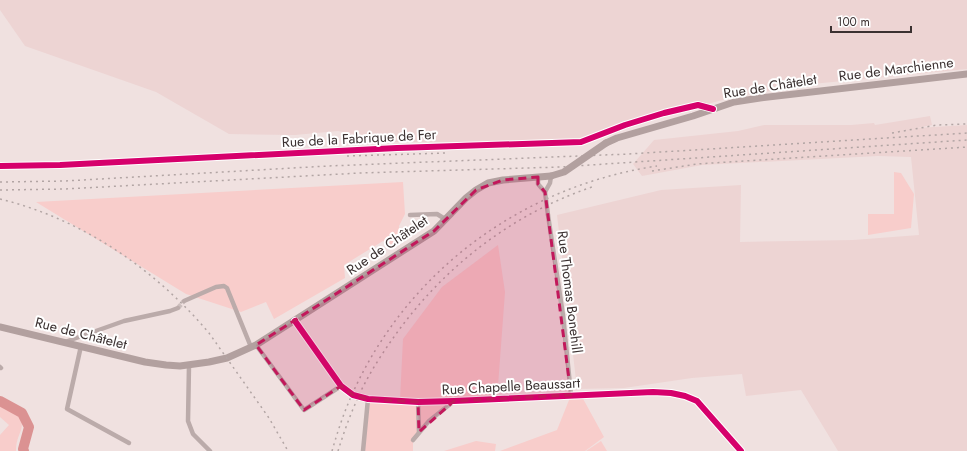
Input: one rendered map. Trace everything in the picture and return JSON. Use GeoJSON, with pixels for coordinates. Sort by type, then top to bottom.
{"type":"FeatureCollection","features":[{"type":"Feature","properties":{"kind":"main road","name":"Rue de Marchienne"},"geometry":{"type":"LineString","coordinates":[[827,90],[967,74]]}},
{"type":"Feature","properties":{"kind":"main road","name":"Rue de Châtelet"},"geometry":{"type":"LineString","coordinates":[[0,327],[145,362],[166,365],[189,365],[227,358],[254,346],[295,321],[432,232],[466,198],[488,183],[503,180],[538,178],[564,172],[606,143],[617,138],[734,102],[827,90]]}},
{"type":"Feature","properties":{"kind":"street","name":"Rue de la Fabrique de Fer"},"geometry":{"type":"LineString","coordinates":[[0,166],[60,165],[397,148],[580,142],[625,125],[664,113],[698,105],[713,109]]}},
{"type":"Feature","properties":{"kind":"street","name":"Rue Thomas Bonehill"},"geometry":{"type":"LineString","coordinates":[[545,192],[550,183],[551,176]]}},
{"type":"Feature","properties":{"kind":"street","name":"Rue Thomas Bonehill"},"geometry":{"type":"LineString","coordinates":[[538,178],[538,184],[545,192],[563,315],[571,395]]}},
{"type":"Feature","properties":{"kind":"street"},"geometry":{"type":"LineString","coordinates":[[410,214],[437,214],[445,219]]}},
{"type":"Feature","properties":{"kind":"street"},"geometry":{"type":"LineString","coordinates":[[184,301],[216,286],[224,286],[229,292],[254,346],[304,410],[341,386]]}},
{"type":"Feature","properties":{"kind":"street"},"geometry":{"type":"LineString","coordinates":[[64,342],[124,321],[178,308]]}},
{"type":"Feature","properties":{"kind":"street","name":"Rue Chapelle Beaussart"},"geometry":{"type":"LineString","coordinates":[[295,321],[341,386],[353,395],[368,399],[418,402],[653,392],[671,393],[684,396],[697,402],[741,451]]}},
{"type":"Feature","properties":{"kind":"street"},"geometry":{"type":"LineString","coordinates":[[81,346],[68,409],[129,443]]}},
{"type":"Feature","properties":{"kind":"street"},"geometry":{"type":"LineString","coordinates":[[189,365],[188,421],[193,434],[210,451]]}},
{"type":"Feature","properties":{"kind":"street"},"geometry":{"type":"LineString","coordinates":[[363,451],[368,399]]}},
{"type":"Feature","properties":{"kind":"street"},"geometry":{"type":"LineString","coordinates":[[413,440],[429,421],[454,401]]}},
{"type":"Feature","properties":{"kind":"street"},"geometry":{"type":"LineString","coordinates":[[418,402],[420,432]]}},
{"type":"Feature","properties":{"kind":"highlighted area"},"geometry":{"type":"Polygon","coordinates":[[[538,177],[538,184],[545,192],[571,395],[454,401],[419,432],[418,402],[368,399],[353,395],[341,386],[304,410],[256,345],[434,231],[476,190],[503,180],[538,177]]]}},
{"type":"Feature","properties":{"kind":"shaded area"},"geometry":{"type":"Polygon","coordinates":[[[0,0],[967,0],[967,69],[812,84],[734,97],[658,117],[591,139],[533,142],[395,142],[338,131],[295,135],[229,134],[156,92],[25,46],[0,10],[0,0]]]}},
{"type":"Feature","properties":{"kind":"shaded area"},"geometry":{"type":"Polygon","coordinates":[[[930,116],[932,125],[917,128],[967,125],[967,451],[838,451],[801,390],[746,396],[742,374],[692,378],[624,388],[577,389],[557,215],[661,190],[741,185],[740,242],[853,240],[919,235],[911,157],[878,156],[702,165],[642,176],[633,164],[654,140],[738,131],[764,125],[851,125],[874,123],[875,125],[930,116]]]}},
{"type":"Feature","properties":{"kind":"shaded area"},"geometry":{"type":"Polygon","coordinates":[[[894,172],[901,173],[914,194],[911,228],[868,235],[868,214],[894,214],[894,172]]]}},
{"type":"Feature","properties":{"kind":"shaded area"},"geometry":{"type":"Polygon","coordinates":[[[403,182],[405,214],[399,226],[400,238],[389,246],[383,241],[344,265],[345,278],[274,319],[266,302],[241,312],[186,294],[36,202],[403,182]]]}},
{"type":"Feature","properties":{"kind":"shaded area"},"geometry":{"type":"Polygon","coordinates":[[[498,245],[505,292],[497,399],[452,401],[413,440],[413,451],[364,451],[368,399],[400,400],[403,339],[442,287],[498,245]]]}},
{"type":"Feature","properties":{"kind":"shaded area"},"geometry":{"type":"Polygon","coordinates":[[[571,395],[581,395],[604,437],[585,451],[500,451],[557,430],[571,395]]]}},
{"type":"Feature","properties":{"kind":"shaded area"},"geometry":{"type":"Polygon","coordinates":[[[0,404],[13,410],[21,421],[22,425],[16,451],[0,451],[0,435],[9,425],[0,417],[0,404]]]}},
{"type":"Feature","properties":{"kind":"shaded area"},"geometry":{"type":"Polygon","coordinates":[[[476,441],[496,444],[495,451],[444,451],[476,441]]]}},
{"type":"Feature","properties":{"kind":"shaded area"},"geometry":{"type":"Polygon","coordinates":[[[601,441],[607,451],[586,451],[601,441]]]}},
{"type":"Feature","properties":{"kind":"waterway"},"geometry":{"type":"LineString","coordinates":[[0,401],[22,413],[29,427],[23,449],[24,451]]}},
{"type":"Feature","properties":{"kind":"tunnel"},"geometry":{"type":"LineString","coordinates":[[178,308],[184,301]]}},
{"type":"Feature","properties":{"kind":"railway"},"geometry":{"type":"LineString","coordinates":[[892,133],[937,125],[967,124]]}},
{"type":"Feature","properties":{"kind":"railway"},"geometry":{"type":"LineString","coordinates":[[0,182],[65,181],[328,166],[629,154],[967,133]]}},
{"type":"Feature","properties":{"kind":"railway"},"geometry":{"type":"LineString","coordinates":[[0,190],[65,189],[360,173],[560,167],[967,140]]}},
{"type":"Feature","properties":{"kind":"railway"},"geometry":{"type":"LineString","coordinates":[[652,171],[697,164],[967,147]]}},
{"type":"Feature","properties":{"kind":"railway"},"geometry":{"type":"LineString","coordinates":[[347,156],[447,153]]}},
{"type":"Feature","properties":{"kind":"railway"},"geometry":{"type":"LineString","coordinates":[[332,451],[351,396],[379,345],[408,305],[441,270],[478,239],[518,213],[562,192],[608,176],[657,166]]}},
{"type":"Feature","properties":{"kind":"railway"},"geometry":{"type":"LineString","coordinates":[[338,451],[356,402],[374,367],[415,309],[436,286],[482,245],[508,227],[563,198],[592,187]]}},
{"type":"Feature","properties":{"kind":"railway"},"geometry":{"type":"LineString","coordinates":[[0,199],[60,219],[88,233],[141,268],[165,288],[209,333],[269,418],[288,451]]}},
{"type":"Feature","properties":{"kind":"cycle path"},"geometry":{"type":"LineString","coordinates":[[0,166],[60,165],[397,148],[581,142],[625,125],[664,113],[698,105],[713,109]]}},
{"type":"Feature","properties":{"kind":"cycle path"},"geometry":{"type":"LineString","coordinates":[[295,321],[341,386],[353,395],[368,399],[418,402],[653,392],[671,393],[685,396],[697,401],[741,451]]}}]}
